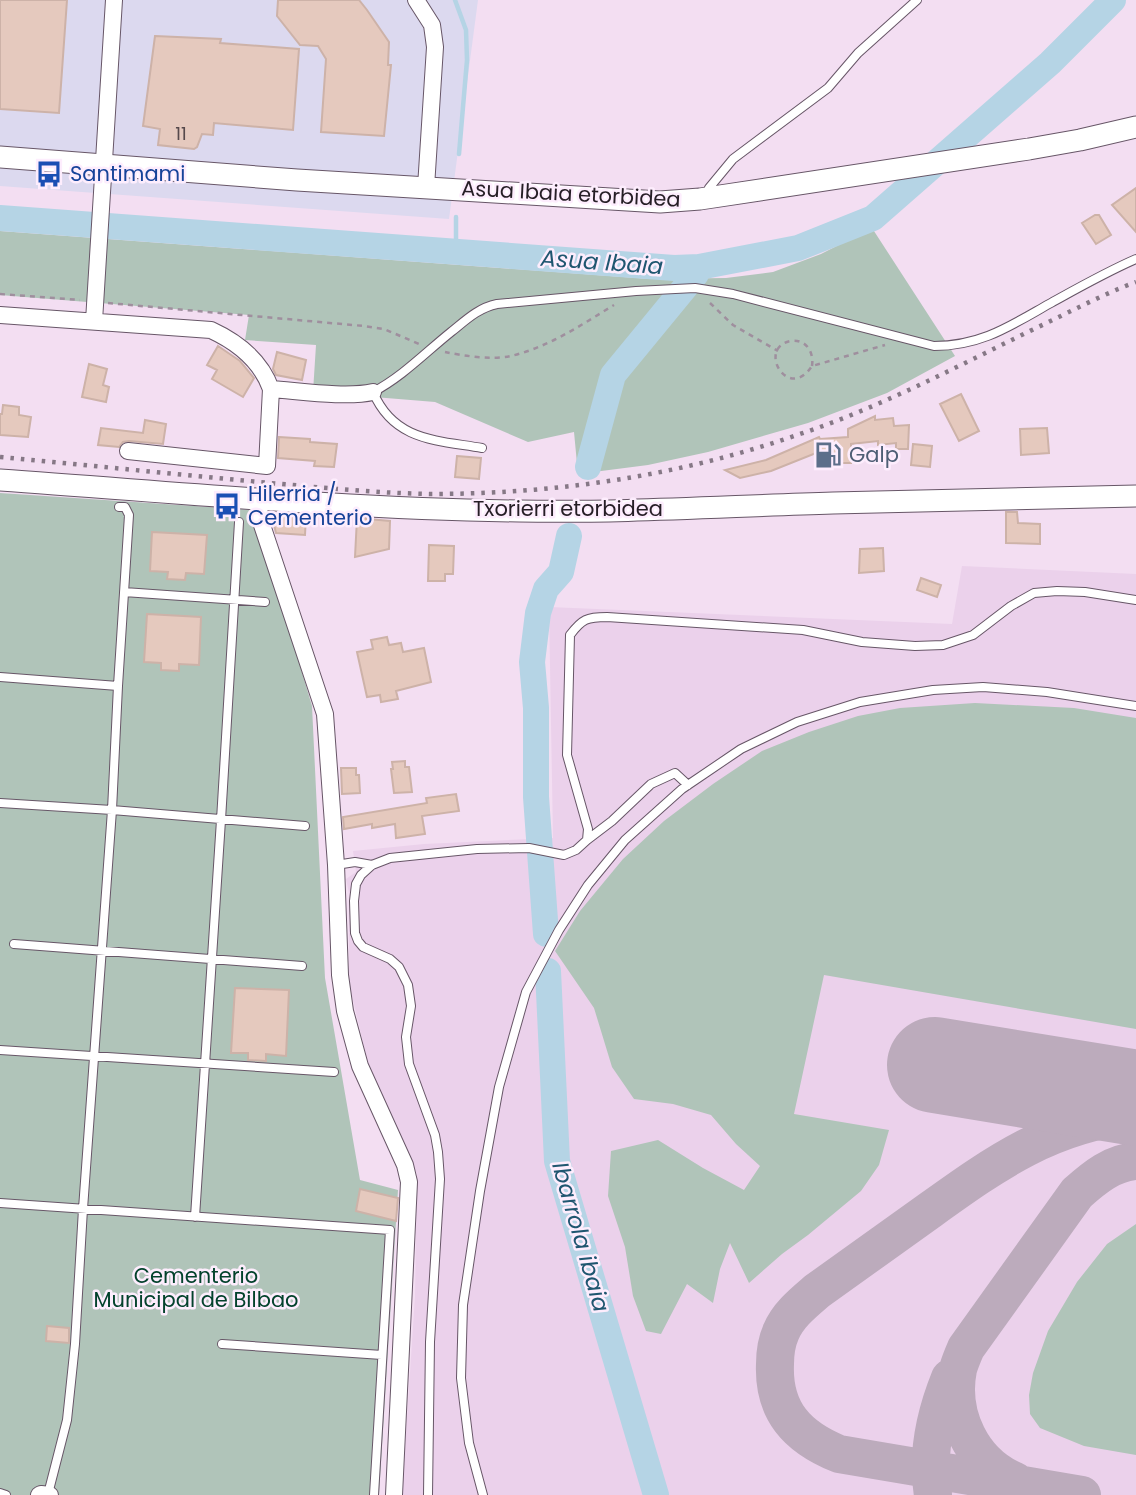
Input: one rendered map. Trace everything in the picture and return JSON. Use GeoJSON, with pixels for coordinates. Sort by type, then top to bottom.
{"type":"FeatureCollection","features":[{"type":"Feature","properties":{"kind":"street"},"geometry":{"type":"LineString","coordinates":[[94,321],[114,0]]}},
{"type":"Feature","properties":{"kind":"street"},"geometry":{"type":"LineString","coordinates":[[416,0],[432,25],[435,47],[426,187]]}},
{"type":"Feature","properties":{"kind":"street","name":"Asua Ibaia etorbidea"},"geometry":{"type":"LineString","coordinates":[[0,157],[244,176],[650,202],[705,199],[771,189],[1030,149],[1136,127]]}},
{"type":"Feature","properties":{"kind":"street"},"geometry":{"type":"LineString","coordinates":[[0,315],[211,330],[225,336],[248,354],[267,378],[271,389],[267,466],[128,451]]}},
{"type":"Feature","properties":{"kind":"street"},"geometry":{"type":"LineString","coordinates":[[271,389],[349,394],[373,392]]}},
{"type":"Feature","properties":{"kind":"street","name":"Txorierri etorbidea"},"geometry":{"type":"LineString","coordinates":[[0,480],[440,509],[598,512],[1136,496]]}},
{"type":"Feature","properties":{"kind":"street"},"geometry":{"type":"LineString","coordinates":[[258,499],[261,522],[325,714],[336,865],[340,975],[345,1011],[360,1066],[405,1165],[409,1182],[394,1495]]}},
{"type":"Feature","properties":{"kind":"lane"},"geometry":{"type":"LineString","coordinates":[[705,199],[709,188],[733,159],[828,88],[858,53],[917,0]]}},
{"type":"Feature","properties":{"kind":"lane"},"geometry":{"type":"LineString","coordinates":[[482,448],[411,434],[397,425],[379,407],[373,392],[390,382],[479,309],[487,306],[695,288],[733,294],[934,346],[951,346],[998,333],[1107,271],[1136,259]]}},
{"type":"Feature","properties":{"kind":"lane"},"geometry":{"type":"LineString","coordinates":[[46,1495],[67,1420],[75,1344],[112,810],[129,515],[125,507],[119,507]]}},
{"type":"Feature","properties":{"kind":"lane"},"geometry":{"type":"LineString","coordinates":[[195,1217],[239,522]]}},
{"type":"Feature","properties":{"kind":"lane"},"geometry":{"type":"LineString","coordinates":[[587,840],[588,829],[567,755],[570,635],[580,621],[607,617],[803,629],[862,642],[943,645],[973,635],[1011,606],[1034,593],[1057,590],[1136,600]]}},
{"type":"Feature","properties":{"kind":"lane"},"geometry":{"type":"LineString","coordinates":[[124,592],[265,602]]}},
{"type":"Feature","properties":{"kind":"lane"},"geometry":{"type":"LineString","coordinates":[[0,677],[118,686]]}},
{"type":"Feature","properties":{"kind":"lane"},"geometry":{"type":"LineString","coordinates":[[482,1495],[469,1443],[461,1378],[463,1305],[499,1087],[526,992],[559,930],[588,885],[625,840],[688,785],[741,749],[797,722],[860,702],[983,687],[1047,692],[1136,706]]}},
{"type":"Feature","properties":{"kind":"lane"},"geometry":{"type":"LineString","coordinates":[[428,1495],[430,1355],[440,1179],[439,1152],[409,1064],[405,1037],[411,1006],[408,985],[399,967],[390,959],[363,947],[355,933],[356,884],[372,865],[390,858],[477,849],[529,848],[564,855],[576,850],[612,821],[651,784],[675,773],[688,785]]}},
{"type":"Feature","properties":{"kind":"lane"},"geometry":{"type":"LineString","coordinates":[[0,803],[305,826]]}},
{"type":"Feature","properties":{"kind":"lane"},"geometry":{"type":"LineString","coordinates":[[336,865],[355,862],[372,865]]}},
{"type":"Feature","properties":{"kind":"lane"},"geometry":{"type":"LineString","coordinates":[[14,944],[302,966]]}},
{"type":"Feature","properties":{"kind":"lane"},"geometry":{"type":"LineString","coordinates":[[0,1050],[334,1072]]}},
{"type":"Feature","properties":{"kind":"lane"},"geometry":{"type":"LineString","coordinates":[[0,1203],[390,1230],[374,1495]]}},
{"type":"Feature","properties":{"kind":"lane"},"geometry":{"type":"LineString","coordinates":[[222,1344],[382,1355]]}},
{"type":"Feature","properties":{"kind":"lane"},"geometry":{"type":"LineString","coordinates":[[0,1493],[6,1495]]}},
{"type":"Feature","properties":{"kind":"path"},"geometry":{"type":"LineString","coordinates":[[695,288],[733,325],[778,351]]}},
{"type":"Feature","properties":{"kind":"path"},"geometry":{"type":"LineString","coordinates":[[0,294],[374,327],[430,349],[465,356],[509,356],[550,343],[636,291]]}},
{"type":"Feature","properties":{"kind":"path"},"geometry":{"type":"LineString","coordinates":[[812,366],[905,339]]}},
{"type":"Feature","properties":{"kind":"path"},"geometry":{"type":"LineString","coordinates":[[795,341],[808,347],[812,353],[812,366],[808,373],[794,379],[780,372],[775,358],[782,345],[795,341]]}},
{"type":"Feature","properties":{"kind":"shaded area"},"geometry":{"type":"Polygon","coordinates":[[[0,0],[478,0],[449,219],[0,186],[0,0]]]}},
{"type":"Feature","properties":{"kind":"shaded area"},"geometry":{"type":"Polygon","coordinates":[[[962,566],[1136,574],[1136,1495],[402,1495],[415,1296],[417,1174],[370,1072],[349,983],[349,893],[346,879],[356,872],[353,851],[424,844],[553,838],[549,607],[952,624],[962,566]]]}},
{"type":"Feature","properties":{"kind":"green space"},"geometry":{"type":"Polygon","coordinates":[[[872,228],[955,356],[887,393],[808,423],[708,452],[648,465],[578,474],[574,432],[528,442],[435,402],[313,392],[316,345],[245,340],[249,315],[0,295],[0,231],[650,279],[726,278],[773,272],[821,254],[872,228]]]}},
{"type":"Feature","properties":{"kind":"green space","name":"Cementerio Municipal de Bilbao"},"geometry":{"type":"Polygon","coordinates":[[[0,493],[254,510],[312,706],[325,978],[360,1180],[398,1190],[379,1495],[0,1495],[0,493]]]}},
{"type":"Feature","properties":{"kind":"green space"},"geometry":{"type":"Polygon","coordinates":[[[975,703],[1074,708],[1136,718],[1136,1029],[824,975],[794,1114],[889,1130],[879,1165],[861,1191],[749,1283],[730,1243],[720,1269],[713,1303],[687,1284],[661,1334],[646,1331],[633,1296],[625,1247],[608,1196],[611,1151],[658,1140],[744,1190],[760,1166],[711,1115],[673,1104],[634,1099],[612,1067],[594,1008],[555,951],[580,911],[623,859],[664,821],[762,751],[858,716],[900,708],[975,703]]]}},
{"type":"Feature","properties":{"kind":"green space"},"geometry":{"type":"Polygon","coordinates":[[[1136,1224],[1136,1455],[1084,1446],[1040,1428],[1030,1414],[1029,1395],[1033,1373],[1048,1331],[1077,1282],[1107,1244],[1136,1224]]]}},
{"type":"Feature","properties":{"kind":"building"},"geometry":{"type":"Polygon","coordinates":[[[0,0],[67,0],[59,113],[0,109],[0,0]]]}},
{"type":"Feature","properties":{"kind":"building"},"geometry":{"type":"Polygon","coordinates":[[[278,0],[359,0],[367,10],[389,42],[388,65],[391,65],[384,136],[321,132],[326,59],[318,46],[300,45],[277,16],[278,0]]]}},
{"type":"Feature","properties":{"kind":"building"},"geometry":{"type":"Polygon","coordinates":[[[155,36],[221,39],[220,43],[299,49],[293,130],[214,123],[213,135],[202,134],[194,149],[158,145],[160,129],[143,126],[155,36]]]}},
{"type":"Feature","properties":{"kind":"building"},"geometry":{"type":"Polygon","coordinates":[[[1136,188],[1136,232],[1112,205],[1136,188]]]}},
{"type":"Feature","properties":{"kind":"building"},"geometry":{"type":"Polygon","coordinates":[[[1099,215],[1111,235],[1096,244],[1082,223],[1099,215]]]}},
{"type":"Feature","properties":{"kind":"building"},"geometry":{"type":"Polygon","coordinates":[[[218,346],[240,361],[254,378],[243,397],[212,379],[217,370],[207,365],[218,346]]]}},
{"type":"Feature","properties":{"kind":"building"},"geometry":{"type":"Polygon","coordinates":[[[277,352],[306,360],[302,380],[276,375],[273,369],[277,352]]]}},
{"type":"Feature","properties":{"kind":"building"},"geometry":{"type":"Polygon","coordinates":[[[89,364],[107,369],[103,385],[109,387],[106,402],[82,397],[89,364]]]}},
{"type":"Feature","properties":{"kind":"building"},"geometry":{"type":"Polygon","coordinates":[[[961,394],[979,431],[959,441],[940,404],[961,394]]]}},
{"type":"Feature","properties":{"kind":"building"},"geometry":{"type":"Polygon","coordinates":[[[3,405],[19,407],[19,415],[31,417],[28,437],[0,435],[3,405]]]}},
{"type":"Feature","properties":{"kind":"building"},"geometry":{"type":"Polygon","coordinates":[[[875,416],[875,420],[893,418],[894,426],[909,425],[908,449],[896,449],[896,443],[878,445],[878,441],[851,444],[851,463],[821,463],[821,451],[771,471],[740,478],[725,470],[766,460],[819,437],[848,437],[848,429],[875,416]]]}},
{"type":"Feature","properties":{"kind":"building"},"geometry":{"type":"Polygon","coordinates":[[[145,420],[166,424],[163,444],[129,441],[123,442],[119,447],[98,445],[101,428],[143,433],[145,420]]]}},
{"type":"Feature","properties":{"kind":"building"},"geometry":{"type":"Polygon","coordinates":[[[1047,428],[1049,453],[1021,455],[1020,429],[1047,428]]]}},
{"type":"Feature","properties":{"kind":"building"},"geometry":{"type":"Polygon","coordinates":[[[279,437],[337,444],[334,467],[314,466],[315,461],[278,458],[279,437]]]}},
{"type":"Feature","properties":{"kind":"building"},"geometry":{"type":"Polygon","coordinates":[[[913,444],[932,446],[930,467],[911,465],[913,444]]]}},
{"type":"Feature","properties":{"kind":"building"},"geometry":{"type":"Polygon","coordinates":[[[457,456],[481,458],[479,479],[455,477],[457,456]]]}},
{"type":"Feature","properties":{"kind":"building"},"geometry":{"type":"Polygon","coordinates":[[[1006,512],[1017,512],[1018,523],[1040,524],[1040,544],[1006,543],[1006,512]]]}},
{"type":"Feature","properties":{"kind":"building"},"geometry":{"type":"Polygon","coordinates":[[[271,513],[306,515],[305,535],[276,533],[271,513]]]}},
{"type":"Feature","properties":{"kind":"building"},"geometry":{"type":"Polygon","coordinates":[[[357,518],[390,521],[389,549],[355,557],[357,518]]]}},
{"type":"Feature","properties":{"kind":"building"},"geometry":{"type":"Polygon","coordinates":[[[152,532],[207,535],[204,574],[186,573],[185,580],[167,579],[168,572],[150,571],[152,532]]]}},
{"type":"Feature","properties":{"kind":"building"},"geometry":{"type":"Polygon","coordinates":[[[429,545],[454,546],[453,574],[445,574],[445,581],[428,581],[429,545]]]}},
{"type":"Feature","properties":{"kind":"building"},"geometry":{"type":"Polygon","coordinates":[[[883,548],[884,571],[859,573],[860,549],[883,548]]]}},
{"type":"Feature","properties":{"kind":"building"},"geometry":{"type":"Polygon","coordinates":[[[921,578],[941,585],[937,597],[917,590],[921,578]]]}},
{"type":"Feature","properties":{"kind":"building"},"geometry":{"type":"Polygon","coordinates":[[[147,614],[201,617],[199,665],[179,664],[179,671],[161,670],[161,663],[144,662],[147,614]]]}},
{"type":"Feature","properties":{"kind":"building"},"geometry":{"type":"Polygon","coordinates":[[[387,637],[389,645],[401,643],[403,652],[424,648],[431,682],[396,691],[398,699],[381,702],[380,695],[367,697],[357,652],[373,649],[371,640],[387,637]]]}},
{"type":"Feature","properties":{"kind":"building"},"geometry":{"type":"Polygon","coordinates":[[[405,761],[405,767],[409,767],[412,792],[394,793],[392,762],[405,761]]]}},
{"type":"Feature","properties":{"kind":"building"},"geometry":{"type":"Polygon","coordinates":[[[341,768],[356,768],[360,793],[342,794],[341,768]]]}},
{"type":"Feature","properties":{"kind":"building"},"geometry":{"type":"Polygon","coordinates":[[[456,794],[459,811],[422,816],[425,834],[396,838],[395,824],[372,828],[372,824],[344,829],[343,817],[427,803],[426,798],[456,794]]]}},
{"type":"Feature","properties":{"kind":"building"},"geometry":{"type":"Polygon","coordinates":[[[235,988],[289,990],[286,1056],[266,1054],[266,1061],[248,1060],[248,1053],[231,1053],[235,988]]]}},
{"type":"Feature","properties":{"kind":"building"},"geometry":{"type":"Polygon","coordinates":[[[360,1189],[398,1198],[396,1221],[356,1211],[360,1189]]]}},
{"type":"Feature","properties":{"kind":"building"},"geometry":{"type":"Polygon","coordinates":[[[47,1326],[69,1328],[69,1343],[46,1341],[47,1326]]]}},
{"type":"Feature","properties":{"kind":"waterway"},"geometry":{"type":"LineString","coordinates":[[455,0],[466,30],[467,60],[459,154]]}},
{"type":"Feature","properties":{"kind":"waterway","name":"Asua Ibaia"},"geometry":{"type":"LineString","coordinates":[[0,218],[674,268],[699,267],[798,248],[873,218],[1050,63],[1113,0]]}},
{"type":"Feature","properties":{"kind":"waterway"},"geometry":{"type":"LineString","coordinates":[[456,217],[456,251]]}},
{"type":"Feature","properties":{"kind":"waterway","name":"Ibarrola ibaia"},"geometry":{"type":"LineString","coordinates":[[588,467],[613,375],[699,267]]}},
{"type":"Feature","properties":{"kind":"waterway","name":"Ibarrola ibaia"},"geometry":{"type":"LineString","coordinates":[[546,934],[536,797],[536,708],[532,662],[538,613],[546,589],[561,572],[569,536]]}},
{"type":"Feature","properties":{"kind":"waterway","name":"Ibarrola ibaia"},"geometry":{"type":"LineString","coordinates":[[548,971],[557,1161],[656,1495]]}},
{"type":"Feature","properties":{"kind":"taxiway"},"geometry":{"type":"LineString","coordinates":[[1082,1495],[839,1454],[824,1447],[800,1430],[783,1409],[775,1381],[776,1352],[784,1326],[806,1300],[999,1163],[1049,1137],[1076,1127],[1136,1115]]}},
{"type":"Feature","properties":{"kind":"taxiway"},"geometry":{"type":"LineString","coordinates":[[1015,1481],[987,1462],[967,1436],[957,1403],[956,1386],[961,1361],[966,1348],[1077,1193],[1097,1176],[1127,1162],[1136,1161]]}},
{"type":"Feature","properties":{"kind":"taxiway"},"geometry":{"type":"LineString","coordinates":[[933,1495],[933,1435],[950,1378]]}},
{"type":"Feature","properties":{"kind":"runway"},"geometry":{"type":"LineString","coordinates":[[935,1065],[1136,1098]]}},
{"type":"Feature","properties":{"kind":"railway"},"geometry":{"type":"LineString","coordinates":[[0,457],[302,486],[430,494],[523,491],[616,480],[707,462],[828,424],[917,386],[1136,282]]}},
{"type":"Feature","properties":{"kind":"place","name":"Santimami"},"geometry":{"type":"Point","coordinates":[49,174]}},
{"type":"Feature","properties":{"kind":"place","name":"Galp"},"geometry":{"type":"Point","coordinates":[828,455]}},
{"type":"Feature","properties":{"kind":"place","name":"Hilerria / Cementerio"},"geometry":{"type":"Point","coordinates":[227,506]}}]}
